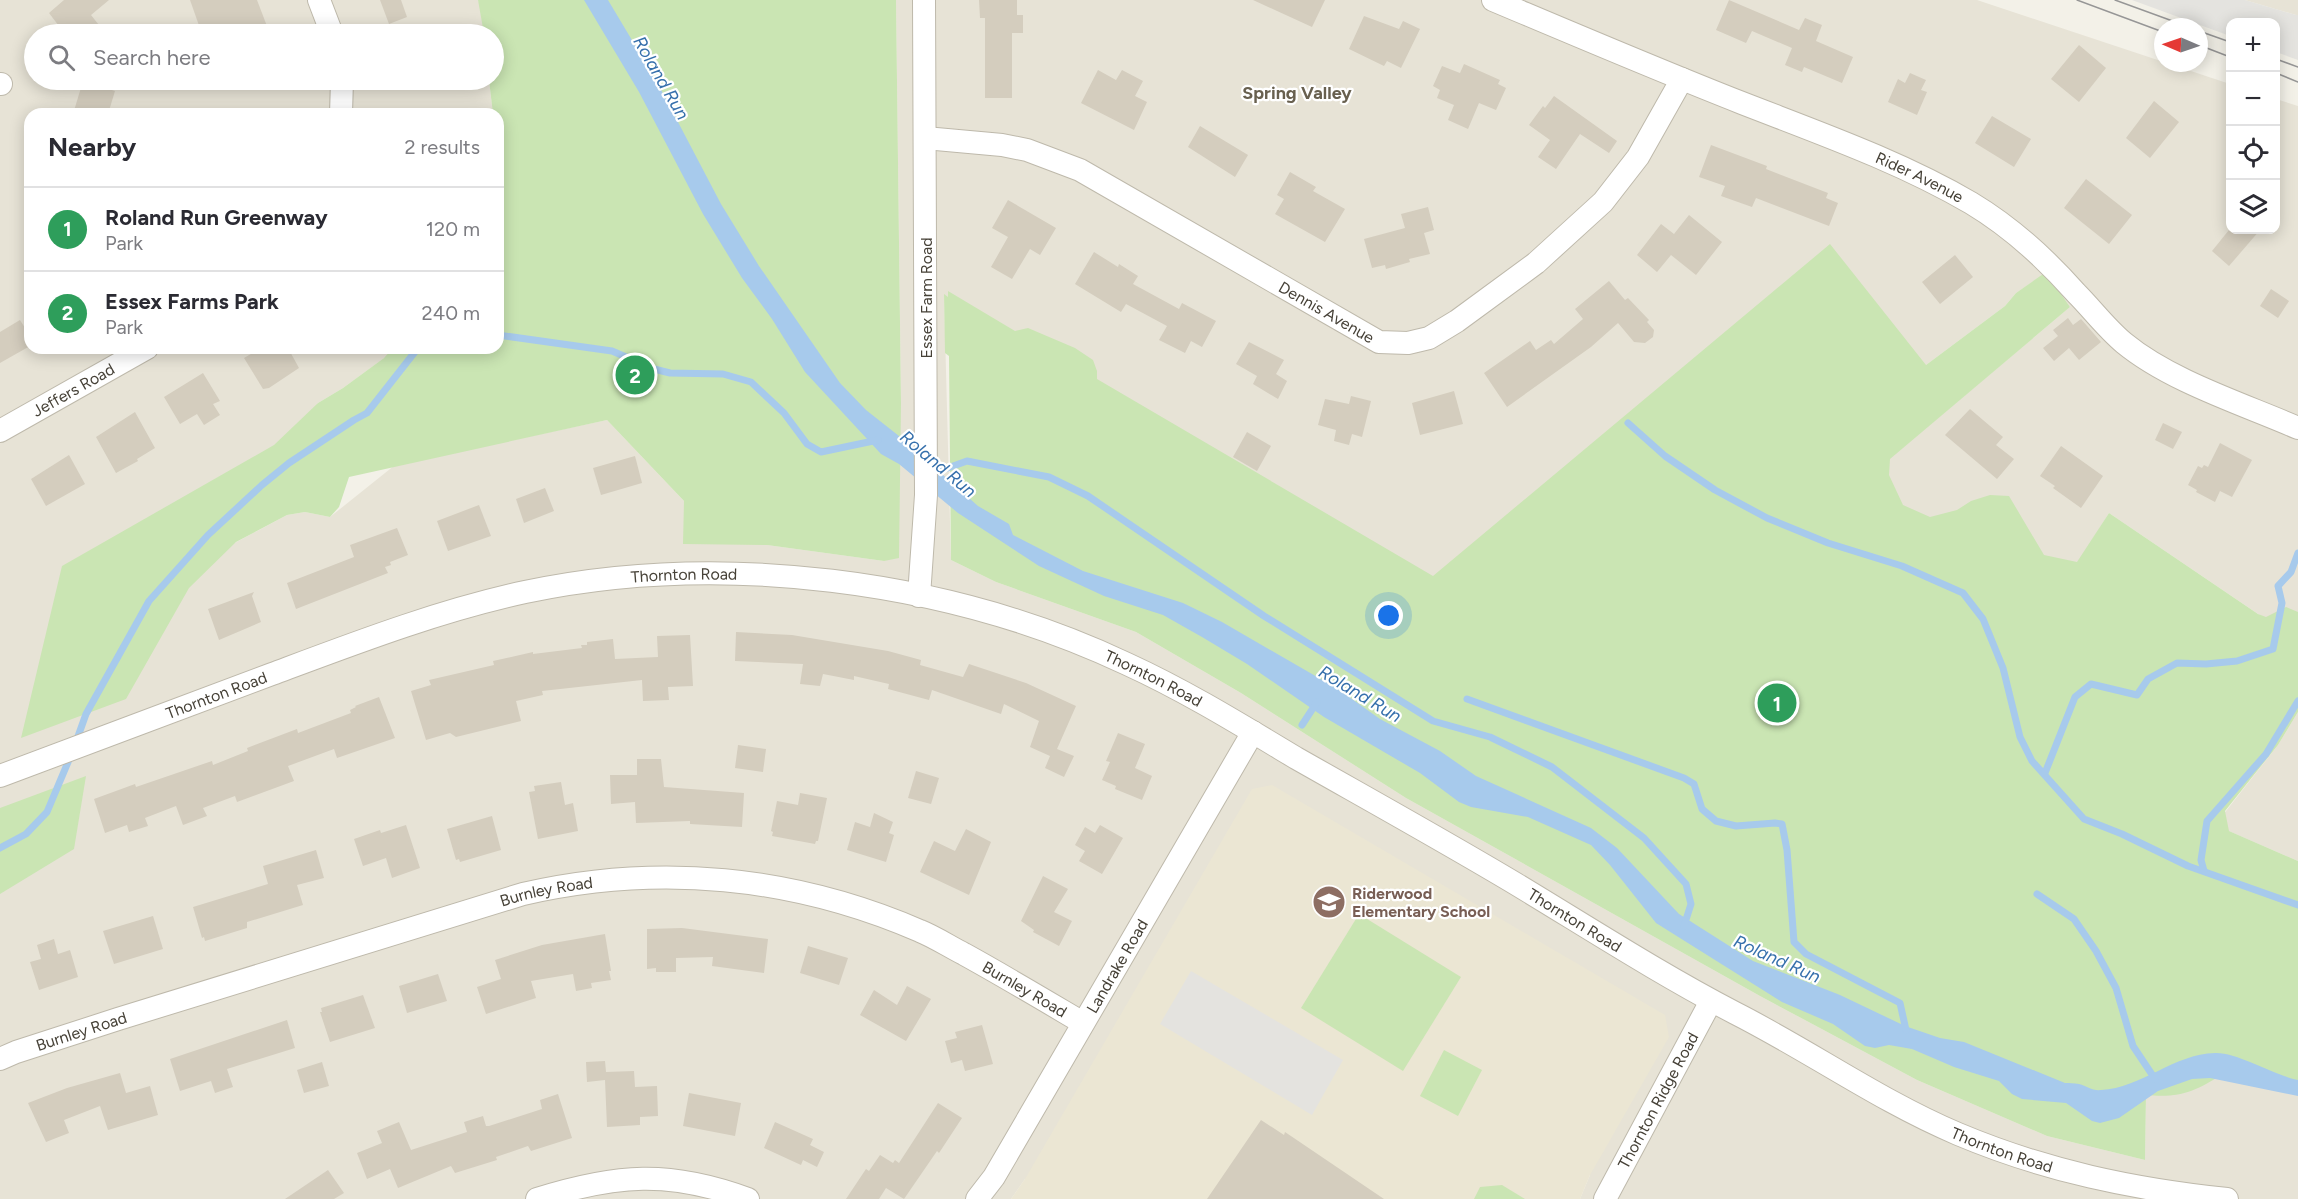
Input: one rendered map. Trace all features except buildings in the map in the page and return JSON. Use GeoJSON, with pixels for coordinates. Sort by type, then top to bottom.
{"type":"FeatureCollection","features":[{"type":"Feature","properties":{"kind":"street"},"geometry":{"type":"LineString","coordinates":[[320,0],[328,24]]}},
{"type":"Feature","properties":{"kind":"street","name":"Essex Farm Road"},"geometry":{"type":"LineString","coordinates":[[920,596],[926,495],[924,0]]}},
{"type":"Feature","properties":{"kind":"street","name":"Rider Avenue"},"geometry":{"type":"LineString","coordinates":[[1493,0],[1682,79],[1857,148],[1924,178],[1971,203],[2010,229],[2038,253],[2122,341],[2144,358],[2167,371],[2298,428]]}},
{"type":"Feature","properties":{"kind":"street","name":"Dennis Avenue"},"geometry":{"type":"LineString","coordinates":[[925,138],[1019,148],[1080,170],[1379,342],[1398,344],[1429,338],[1458,321],[1536,264],[1603,202],[1638,158],[1682,79]]}},
{"type":"Feature","properties":{"kind":"street"},"geometry":{"type":"LineString","coordinates":[[342,90],[342,108]]}},
{"type":"Feature","properties":{"kind":"street","name":"Jeffers Road"},"geometry":{"type":"LineString","coordinates":[[0,431],[136,354]]}},
{"type":"Feature","properties":{"kind":"street","name":"Thornton Road"},"geometry":{"type":"LineString","coordinates":[[0,776],[324,654],[440,613],[528,592],[620,578],[722,575],[766,576],[840,583],[920,596],[987,612],[1051,632],[1126,663],[1253,732],[1515,883],[1651,967],[1953,1132],[2011,1155],[2084,1177],[2218,1198]]}},
{"type":"Feature","properties":{"kind":"street","name":"Landrake Road"},"geometry":{"type":"LineString","coordinates":[[977,1199],[994,1177],[1253,732]]}},
{"type":"Feature","properties":{"kind":"street","name":"Burnley Road"},"geometry":{"type":"LineString","coordinates":[[0,1059],[118,1019],[523,894],[588,881],[666,877],[701,878],[777,886],[822,896],[870,911],[922,932],[1006,977],[1083,1023]]}},
{"type":"Feature","properties":{"kind":"street","name":"Thornton Ridge Road"},"geometry":{"type":"LineString","coordinates":[[1605,1199],[1711,1001]]}},
{"type":"Feature","properties":{"kind":"street"},"geometry":{"type":"LineString","coordinates":[[537,1199],[579,1186],[622,1179],[655,1179],[687,1181],[715,1187],[748,1199]]}},
{"type":"Feature","properties":{"kind":"shaded area"},"geometry":{"type":"Polygon","coordinates":[[[0,0],[478,0],[481,8],[483,24],[24,24],[24,90],[490,90],[492,108],[24,108],[24,354],[390,354],[318,403],[175,602],[216,553],[287,515],[305,512],[330,517],[395,465],[607,420],[684,501],[767,545],[884,561],[901,403],[896,0],[1977,0],[2154,59],[2154,72],[2194,72],[2226,83],[2226,234],[2280,234],[2280,100],[2298,106],[2298,641],[2109,513],[2040,623],[1846,495],[2070,307],[2046,273],[2016,293],[2005,306],[1926,365],[1451,583],[1421,577],[991,337],[944,295],[951,560],[996,582],[1136,632],[1241,693],[1406,798],[1760,996],[1917,1080],[2047,1136],[2145,1160],[2146,1094],[2223,1074],[2298,1092],[2298,1199],[1580,1199],[1590,1175],[1025,1179],[1011,1199],[0,1199],[0,0]]]}},
{"type":"Feature","properties":{"kind":"shaded area"},"geometry":{"type":"Polygon","coordinates":[[[2132,0],[2245,0],[2298,15],[2298,60],[2280,53],[2280,18],[2226,18],[2226,35],[2208,28],[2208,18],[2181,18],[2132,0]]]}},
{"type":"Feature","properties":{"kind":"shaded area"},"geometry":{"type":"Polygon","coordinates":[[[2245,0],[2298,0],[2298,15],[2296,15],[2245,0]]]}},
{"type":"Feature","properties":{"kind":"shaded area"},"geometry":{"type":"Polygon","coordinates":[[[2298,712],[2298,861],[2215,825],[2278,745],[2298,712]]]}},
{"type":"Feature","properties":{"kind":"shaded area","name":"Riderwood Elementary School"},"geometry":{"type":"Polygon","coordinates":[[[1272,785],[1665,1015],[1669,1037],[1590,1175],[1580,1199],[1011,1199],[1025,1179],[1252,789],[1272,785]]]}},
{"type":"Feature","properties":{"kind":"shaded area"},"geometry":{"type":"Polygon","coordinates":[[[1191,971],[1343,1060],[1312,1115],[1160,1024],[1191,971]]]}},
{"type":"Feature","properties":{"kind":"green space"},"geometry":{"type":"Polygon","coordinates":[[[478,0],[896,0],[901,403],[899,558],[884,561],[767,545],[683,544],[684,501],[607,420],[349,477],[339,507],[330,517],[305,512],[287,515],[236,542],[189,588],[126,699],[21,738],[62,566],[274,445],[318,403],[343,388],[388,354],[504,354],[504,108],[492,108],[490,90],[504,90],[504,24],[482,24],[478,0]]]}},
{"type":"Feature","properties":{"kind":"green space"},"geometry":{"type":"Polygon","coordinates":[[[1830,244],[1926,365],[2046,272],[2070,307],[1890,459],[1889,475],[1903,505],[1930,517],[1957,510],[1971,501],[1990,495],[2009,496],[2044,555],[2077,562],[2109,513],[2258,614],[2266,617],[2286,607],[2298,612],[2298,712],[2278,745],[2225,811],[2229,831],[2298,861],[2298,1092],[2223,1074],[2187,1092],[2169,1096],[2146,1095],[2145,1160],[2047,1136],[1917,1080],[1760,996],[1406,798],[1241,693],[1136,632],[996,582],[951,560],[949,356],[945,353],[944,294],[948,297],[948,291],[1015,331],[1028,328],[1075,348],[1093,360],[1097,379],[1433,576],[1830,244]]]}},
{"type":"Feature","properties":{"kind":"green space"},"geometry":{"type":"Polygon","coordinates":[[[86,776],[74,849],[0,894],[0,808],[86,776]]]}},
{"type":"Feature","properties":{"kind":"green space"},"geometry":{"type":"Polygon","coordinates":[[[1359,914],[1461,977],[1403,1071],[1301,1008],[1359,914]]]}},
{"type":"Feature","properties":{"kind":"green space"},"geometry":{"type":"Polygon","coordinates":[[[1444,1050],[1482,1070],[1458,1116],[1420,1096],[1444,1050]]]}},
{"type":"Feature","properties":{"kind":"green space"},"geometry":{"type":"Polygon","coordinates":[[[1502,1185],[1525,1199],[1474,1199],[1480,1187],[1502,1185]]]}},
{"type":"Feature","properties":{"kind":"water","name":"Roland Run"},"geometry":{"type":"Polygon","coordinates":[[[584,0],[608,0],[657,82],[721,204],[759,266],[840,383],[866,410],[978,506],[1009,524],[1013,535],[1083,571],[1183,603],[1222,622],[1338,689],[1380,719],[1440,751],[1476,776],[1591,828],[1617,848],[1679,914],[1753,961],[1840,995],[1905,1026],[1940,1038],[1964,1042],[2065,1083],[2079,1084],[2098,1090],[2116,1088],[2186,1059],[2215,1053],[2234,1056],[2298,1080],[2298,1096],[2210,1078],[2192,1079],[2158,1091],[2119,1118],[2100,1123],[2092,1121],[2066,1103],[2022,1099],[2012,1094],[1999,1081],[1954,1067],[1912,1049],[1889,1045],[1875,1048],[1865,1046],[1833,1024],[1782,1002],[1656,923],[1591,845],[1528,817],[1471,807],[1459,802],[1420,773],[1324,717],[1247,664],[1163,615],[1104,596],[1039,566],[958,513],[899,464],[881,454],[805,372],[772,319],[742,278],[703,214],[639,92],[584,0]]]}},
{"type":"Feature","properties":{"kind":"waterway"},"geometry":{"type":"LineString","coordinates":[[504,336],[612,351],[654,369],[670,373],[723,374],[751,382],[784,413],[807,444],[821,452],[878,440]]}},
{"type":"Feature","properties":{"kind":"waterway"},"geometry":{"type":"LineString","coordinates":[[76,742],[86,714],[149,601],[208,535],[262,485],[289,463],[367,413],[413,354]]}},
{"type":"Feature","properties":{"kind":"waterway"},"geometry":{"type":"LineString","coordinates":[[1628,423],[1665,456],[1715,490],[1767,518],[1828,543],[1902,566],[1963,593],[1983,619],[2003,668],[2020,737],[2032,761],[2084,819],[2122,834],[2188,866],[2298,905]]}},
{"type":"Feature","properties":{"kind":"waterway"},"geometry":{"type":"LineString","coordinates":[[931,474],[967,461],[1049,477],[1088,496],[1264,616],[1433,721],[1490,737],[1552,767],[1644,838],[1686,884],[1691,904],[1684,926]]}},
{"type":"Feature","properties":{"kind":"waterway"},"geometry":{"type":"LineString","coordinates":[[2045,773],[2075,697],[2091,684],[2137,695],[2148,679],[2177,663],[2206,664],[2237,661],[2273,649],[2282,603],[2278,586],[2291,572],[2298,553]]}},
{"type":"Feature","properties":{"kind":"waterway"},"geometry":{"type":"LineString","coordinates":[[1467,699],[1684,778],[1694,784],[1702,809],[1716,821],[1736,826],[1782,824],[1787,850],[1794,942],[1806,954],[1900,1003],[1906,1030]]}},
{"type":"Feature","properties":{"kind":"waterway"},"geometry":{"type":"LineString","coordinates":[[2204,871],[2201,860],[2207,821],[2266,754],[2298,701]]}},
{"type":"Feature","properties":{"kind":"waterway"},"geometry":{"type":"LineString","coordinates":[[1302,725],[1317,702]]}},
{"type":"Feature","properties":{"kind":"waterway"},"geometry":{"type":"LineString","coordinates":[[0,848],[26,834],[47,812],[71,755]]}},
{"type":"Feature","properties":{"kind":"waterway"},"geometry":{"type":"LineString","coordinates":[[2037,894],[2074,919],[2096,951],[2116,988],[2133,1046],[2155,1079]]}},
{"type":"Feature","properties":{"kind":"tram line"},"geometry":{"type":"LineString","coordinates":[[2077,0],[2154,29]]}},
{"type":"Feature","properties":{"kind":"tram line"},"geometry":{"type":"LineString","coordinates":[[2115,0],[2164,18]]}},
{"type":"Feature","properties":{"kind":"tram line"},"geometry":{"type":"LineString","coordinates":[[2208,34],[2226,41]]}},
{"type":"Feature","properties":{"kind":"tram line"},"geometry":{"type":"LineString","coordinates":[[2208,48],[2226,55]]}},
{"type":"Feature","properties":{"kind":"tram line"},"geometry":{"type":"LineString","coordinates":[[2280,60],[2298,67]]}},
{"type":"Feature","properties":{"kind":"tram line"},"geometry":{"type":"LineString","coordinates":[[2280,75],[2298,82]]}},
{"type":"Feature","properties":{"kind":"place","name":"Essex Farms Park"},"geometry":{"type":"Point","coordinates":[635,375]}},
{"type":"Feature","properties":{"kind":"place","name":"Roland Run Greenway"},"geometry":{"type":"Point","coordinates":[1777,703]}},
{"type":"Feature","properties":{"kind":"place","name":"Riderwood Elementary School"},"geometry":{"type":"Point","coordinates":[1329,902]}},
{"type":"Feature","properties":{"kind":"district","name":"Spring Valley"},"geometry":{"type":"Point","coordinates":[1297,93]}}]}
